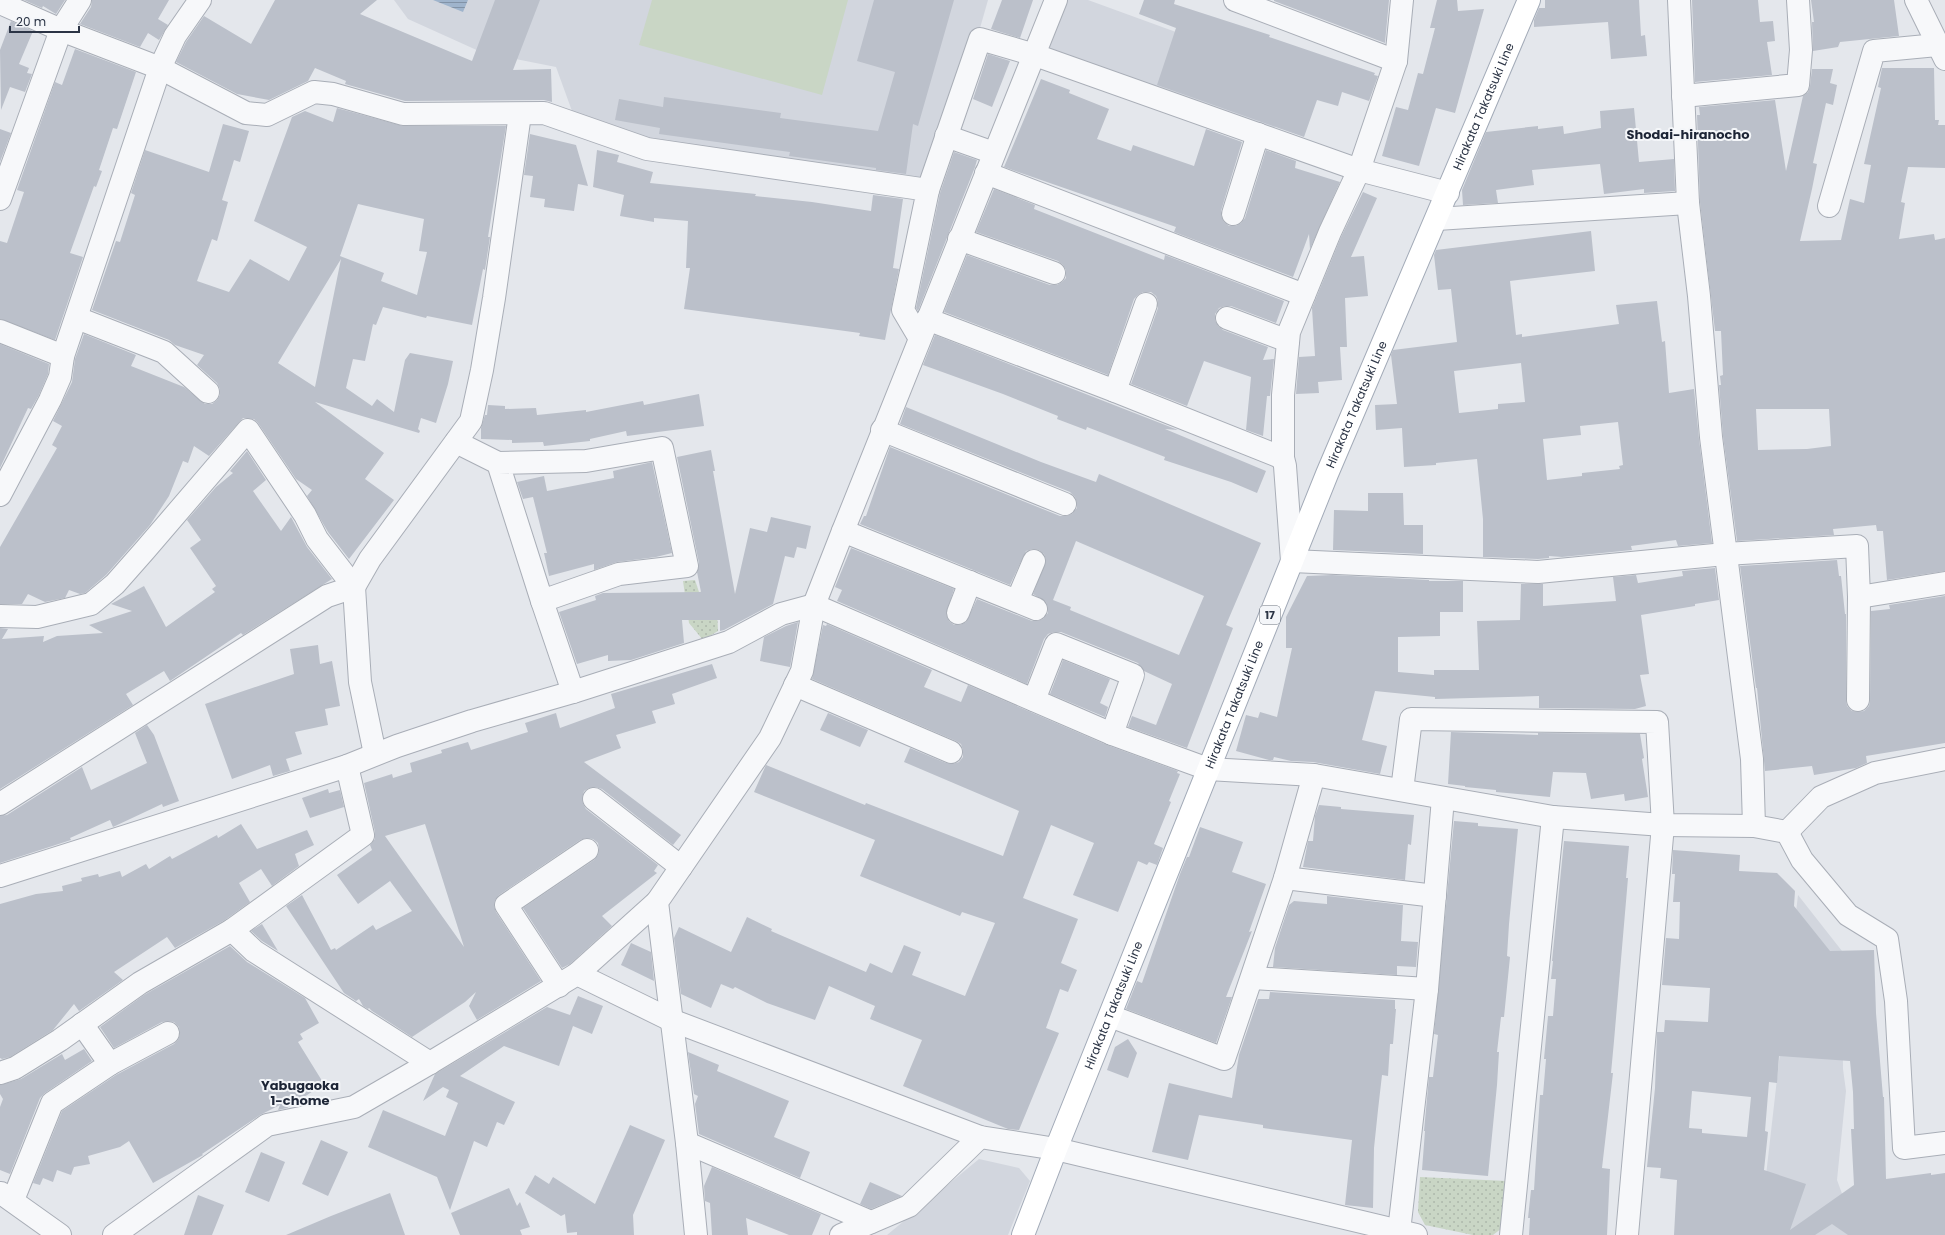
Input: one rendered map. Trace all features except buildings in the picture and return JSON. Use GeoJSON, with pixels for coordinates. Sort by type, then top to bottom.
{"type":"FeatureCollection","features":[{"type":"Feature","properties":{"kind":"main road","name":"Hirakata Takatsuki Line"},"geometry":{"type":"LineString","coordinates":[[1024,1235],[1056,1149],[1292,561],[1529,0]]}},
{"type":"Feature","properties":{"kind":"street"},"geometry":{"type":"LineString","coordinates":[[0,199],[61,30],[80,0]]}},
{"type":"Feature","properties":{"kind":"street"},"geometry":{"type":"LineString","coordinates":[[0,495],[50,400],[60,377],[63,356],[160,68],[175,36],[200,0]]}},
{"type":"Feature","properties":{"kind":"street"},"geometry":{"type":"LineString","coordinates":[[114,1235],[267,1125],[354,1107],[559,986],[577,974],[657,902],[770,738],[802,671],[814,605],[842,531],[1056,0]]}},
{"type":"Feature","properties":{"kind":"street"},"geometry":{"type":"LineString","coordinates":[[1235,0],[1396,61]]}},
{"type":"Feature","properties":{"kind":"street"},"geometry":{"type":"LineString","coordinates":[[1402,0],[1396,61],[1359,170],[1330,232],[1289,332],[1283,395],[1283,458],[1285,466],[1292,561],[1538,572],[1725,554],[1857,546],[1859,597],[1858,700]]}},
{"type":"Feature","properties":{"kind":"street"},"geometry":{"type":"LineString","coordinates":[[1679,0],[1688,203],[1699,296],[1711,436],[1752,759],[1754,826]]}},
{"type":"Feature","properties":{"kind":"street"},"geometry":{"type":"LineString","coordinates":[[1683,96],[1798,84],[1801,50],[1798,0]]}},
{"type":"Feature","properties":{"kind":"street"},"geometry":{"type":"LineString","coordinates":[[1829,206],[1874,51],[1941,52],[1916,0]]}},
{"type":"Feature","properties":{"kind":"street"},"geometry":{"type":"LineString","coordinates":[[8,6],[61,30],[160,68],[246,113],[267,115],[314,92],[333,94],[403,114],[544,113],[647,149],[928,190]]}},
{"type":"Feature","properties":{"kind":"street"},"geometry":{"type":"LineString","coordinates":[[1283,458],[1115,391],[923,328],[903,310],[928,190],[980,38],[1035,55],[1359,170],[1448,193]]}},
{"type":"Feature","properties":{"kind":"street"},"geometry":{"type":"LineString","coordinates":[[375,754],[360,682],[354,587],[370,559],[471,421],[481,377],[520,114]]}},
{"type":"Feature","properties":{"kind":"street"},"geometry":{"type":"LineString","coordinates":[[1233,214],[1258,134]]}},
{"type":"Feature","properties":{"kind":"street"},"geometry":{"type":"LineString","coordinates":[[946,136],[990,163],[1304,295]]}},
{"type":"Feature","properties":{"kind":"street"},"geometry":{"type":"LineString","coordinates":[[1437,218],[1688,203]]}},
{"type":"Feature","properties":{"kind":"street"},"geometry":{"type":"LineString","coordinates":[[959,239],[1054,273]]}},
{"type":"Feature","properties":{"kind":"street"},"geometry":{"type":"LineString","coordinates":[[1115,391],[1146,304]]}},
{"type":"Feature","properties":{"kind":"street"},"geometry":{"type":"LineString","coordinates":[[77,318],[164,352],[208,392]]}},
{"type":"Feature","properties":{"kind":"street"},"geometry":{"type":"LineString","coordinates":[[1226,318],[1288,342]]}},
{"type":"Feature","properties":{"kind":"street"},"geometry":{"type":"LineString","coordinates":[[0,331],[63,356]]}},
{"type":"Feature","properties":{"kind":"street"},"geometry":{"type":"LineString","coordinates":[[0,616],[37,617],[91,604],[115,584],[248,430],[305,516],[317,539],[354,587]]}},
{"type":"Feature","properties":{"kind":"street"},"geometry":{"type":"LineString","coordinates":[[882,430],[1065,504]]}},
{"type":"Feature","properties":{"kind":"street"},"geometry":{"type":"LineString","coordinates":[[456,442],[498,464],[586,461],[662,448],[687,566],[620,574],[542,601]]}},
{"type":"Feature","properties":{"kind":"street"},"geometry":{"type":"LineString","coordinates":[[498,464],[573,692]]}},
{"type":"Feature","properties":{"kind":"street"},"geometry":{"type":"LineString","coordinates":[[842,531],[1026,605],[1034,561]]}},
{"type":"Feature","properties":{"kind":"street"},"geometry":{"type":"LineString","coordinates":[[958,613],[970,582]]}},
{"type":"Feature","properties":{"kind":"street"},"geometry":{"type":"LineString","coordinates":[[1859,597],[1945,583]]}},
{"type":"Feature","properties":{"kind":"street"},"geometry":{"type":"LineString","coordinates":[[0,804],[327,596],[354,587]]}},
{"type":"Feature","properties":{"kind":"street"},"geometry":{"type":"LineString","coordinates":[[0,876],[347,766],[375,754],[472,721],[573,692],[729,642],[782,614],[814,605],[1112,734],[1208,769],[1314,775],[1553,817],[1663,825],[1754,826],[1787,832]]}},
{"type":"Feature","properties":{"kind":"street"},"geometry":{"type":"LineString","coordinates":[[1034,700],[1056,644],[1133,675],[1112,734]]}},
{"type":"Feature","properties":{"kind":"street"},"geometry":{"type":"LineString","coordinates":[[795,685],[952,752]]}},
{"type":"Feature","properties":{"kind":"street"},"geometry":{"type":"LineString","coordinates":[[1402,790],[1411,718],[1657,722],[1663,825],[1627,1235]]}},
{"type":"Feature","properties":{"kind":"street"},"geometry":{"type":"LineString","coordinates":[[1787,832],[1821,797],[1875,773],[1945,759]]}},
{"type":"Feature","properties":{"kind":"street"},"geometry":{"type":"LineString","coordinates":[[0,1073],[15,1068],[82,1024],[140,983],[232,930],[363,835],[347,766]]}},
{"type":"Feature","properties":{"kind":"street"},"geometry":{"type":"LineString","coordinates":[[1110,1016],[1224,1059],[1253,978],[1285,878],[1314,775]]}},
{"type":"Feature","properties":{"kind":"street"},"geometry":{"type":"LineString","coordinates":[[577,974],[671,1020],[980,1137],[1056,1149],[1408,1233],[1443,798]]}},
{"type":"Feature","properties":{"kind":"street"},"geometry":{"type":"LineString","coordinates":[[594,799],[681,867]]}},
{"type":"Feature","properties":{"kind":"street"},"geometry":{"type":"LineString","coordinates":[[1511,1235],[1553,817]]}},
{"type":"Feature","properties":{"kind":"street"},"geometry":{"type":"LineString","coordinates":[[1787,832],[1802,860],[1848,915],[1887,939],[1896,1001],[1904,1148],[1945,1143]]}},
{"type":"Feature","properties":{"kind":"street"},"geometry":{"type":"LineString","coordinates":[[559,986],[506,905],[588,850]]}},
{"type":"Feature","properties":{"kind":"street"},"geometry":{"type":"LineString","coordinates":[[1285,878],[1436,896]]}},
{"type":"Feature","properties":{"kind":"street"},"geometry":{"type":"LineString","coordinates":[[657,902],[687,1143],[696,1235]]}},
{"type":"Feature","properties":{"kind":"street"},"geometry":{"type":"LineString","coordinates":[[232,930],[254,951],[430,1063]]}},
{"type":"Feature","properties":{"kind":"street"},"geometry":{"type":"LineString","coordinates":[[1253,978],[1427,989]]}},
{"type":"Feature","properties":{"kind":"street"},"geometry":{"type":"LineString","coordinates":[[82,1024],[110,1064]]}},
{"type":"Feature","properties":{"kind":"street"},"geometry":{"type":"LineString","coordinates":[[60,1235],[6,1196],[52,1103],[110,1064],[168,1033]]}},
{"type":"Feature","properties":{"kind":"street"},"geometry":{"type":"LineString","coordinates":[[841,1235],[909,1206],[980,1137]]}},
{"type":"Feature","properties":{"kind":"street"},"geometry":{"type":"LineString","coordinates":[[687,1143],[871,1222]]}},
{"type":"Feature","properties":{"kind":"shaded area"},"geometry":{"type":"Polygon","coordinates":[[[394,0],[988,0],[980,28],[922,182],[644,140],[572,111],[556,67],[481,52],[408,19],[394,0]]]}},
{"type":"Feature","properties":{"kind":"shaded area"},"geometry":{"type":"Polygon","coordinates":[[[1060,0],[1088,0],[1294,75],[1272,134],[1056,55],[1045,42],[1060,0]]]}},
{"type":"Feature","properties":{"kind":"shaded area"},"geometry":{"type":"Polygon","coordinates":[[[1798,895],[1842,951],[1843,1069],[1846,1091],[1837,1180],[1844,1199],[1890,1235],[1786,1235],[1764,1193],[1798,895]]]}},
{"type":"Feature","properties":{"kind":"shaded area"},"geometry":{"type":"Polygon","coordinates":[[[979,1159],[1019,1168],[1030,1181],[1008,1235],[887,1235],[979,1159]]]}},
{"type":"Feature","properties":{"kind":"green space"},"geometry":{"type":"Polygon","coordinates":[[[652,0],[848,0],[822,95],[639,45],[652,0]]]}},
{"type":"Feature","properties":{"kind":"green space"},"geometry":{"type":"Polygon","coordinates":[[[695,580],[699,592],[716,589],[718,631],[703,640],[689,623],[683,581],[695,580]]]}},
{"type":"Feature","properties":{"kind":"green space"},"geometry":{"type":"Polygon","coordinates":[[[1420,1177],[1507,1181],[1506,1225],[1493,1235],[1473,1235],[1425,1225],[1418,1212],[1420,1177]]]}},
{"type":"Feature","properties":{"kind":"water"},"geometry":{"type":"Polygon","coordinates":[[[433,0],[468,0],[463,12],[433,0]]]}},
{"type":"Feature","properties":{"kind":"district","name":"Shodai-hiranocho"},"geometry":{"type":"Point","coordinates":[1688,134]}},
{"type":"Feature","properties":{"kind":"district","name":"Yabugaoka 1-chome"},"geometry":{"type":"Point","coordinates":[300,1092]}}]}
